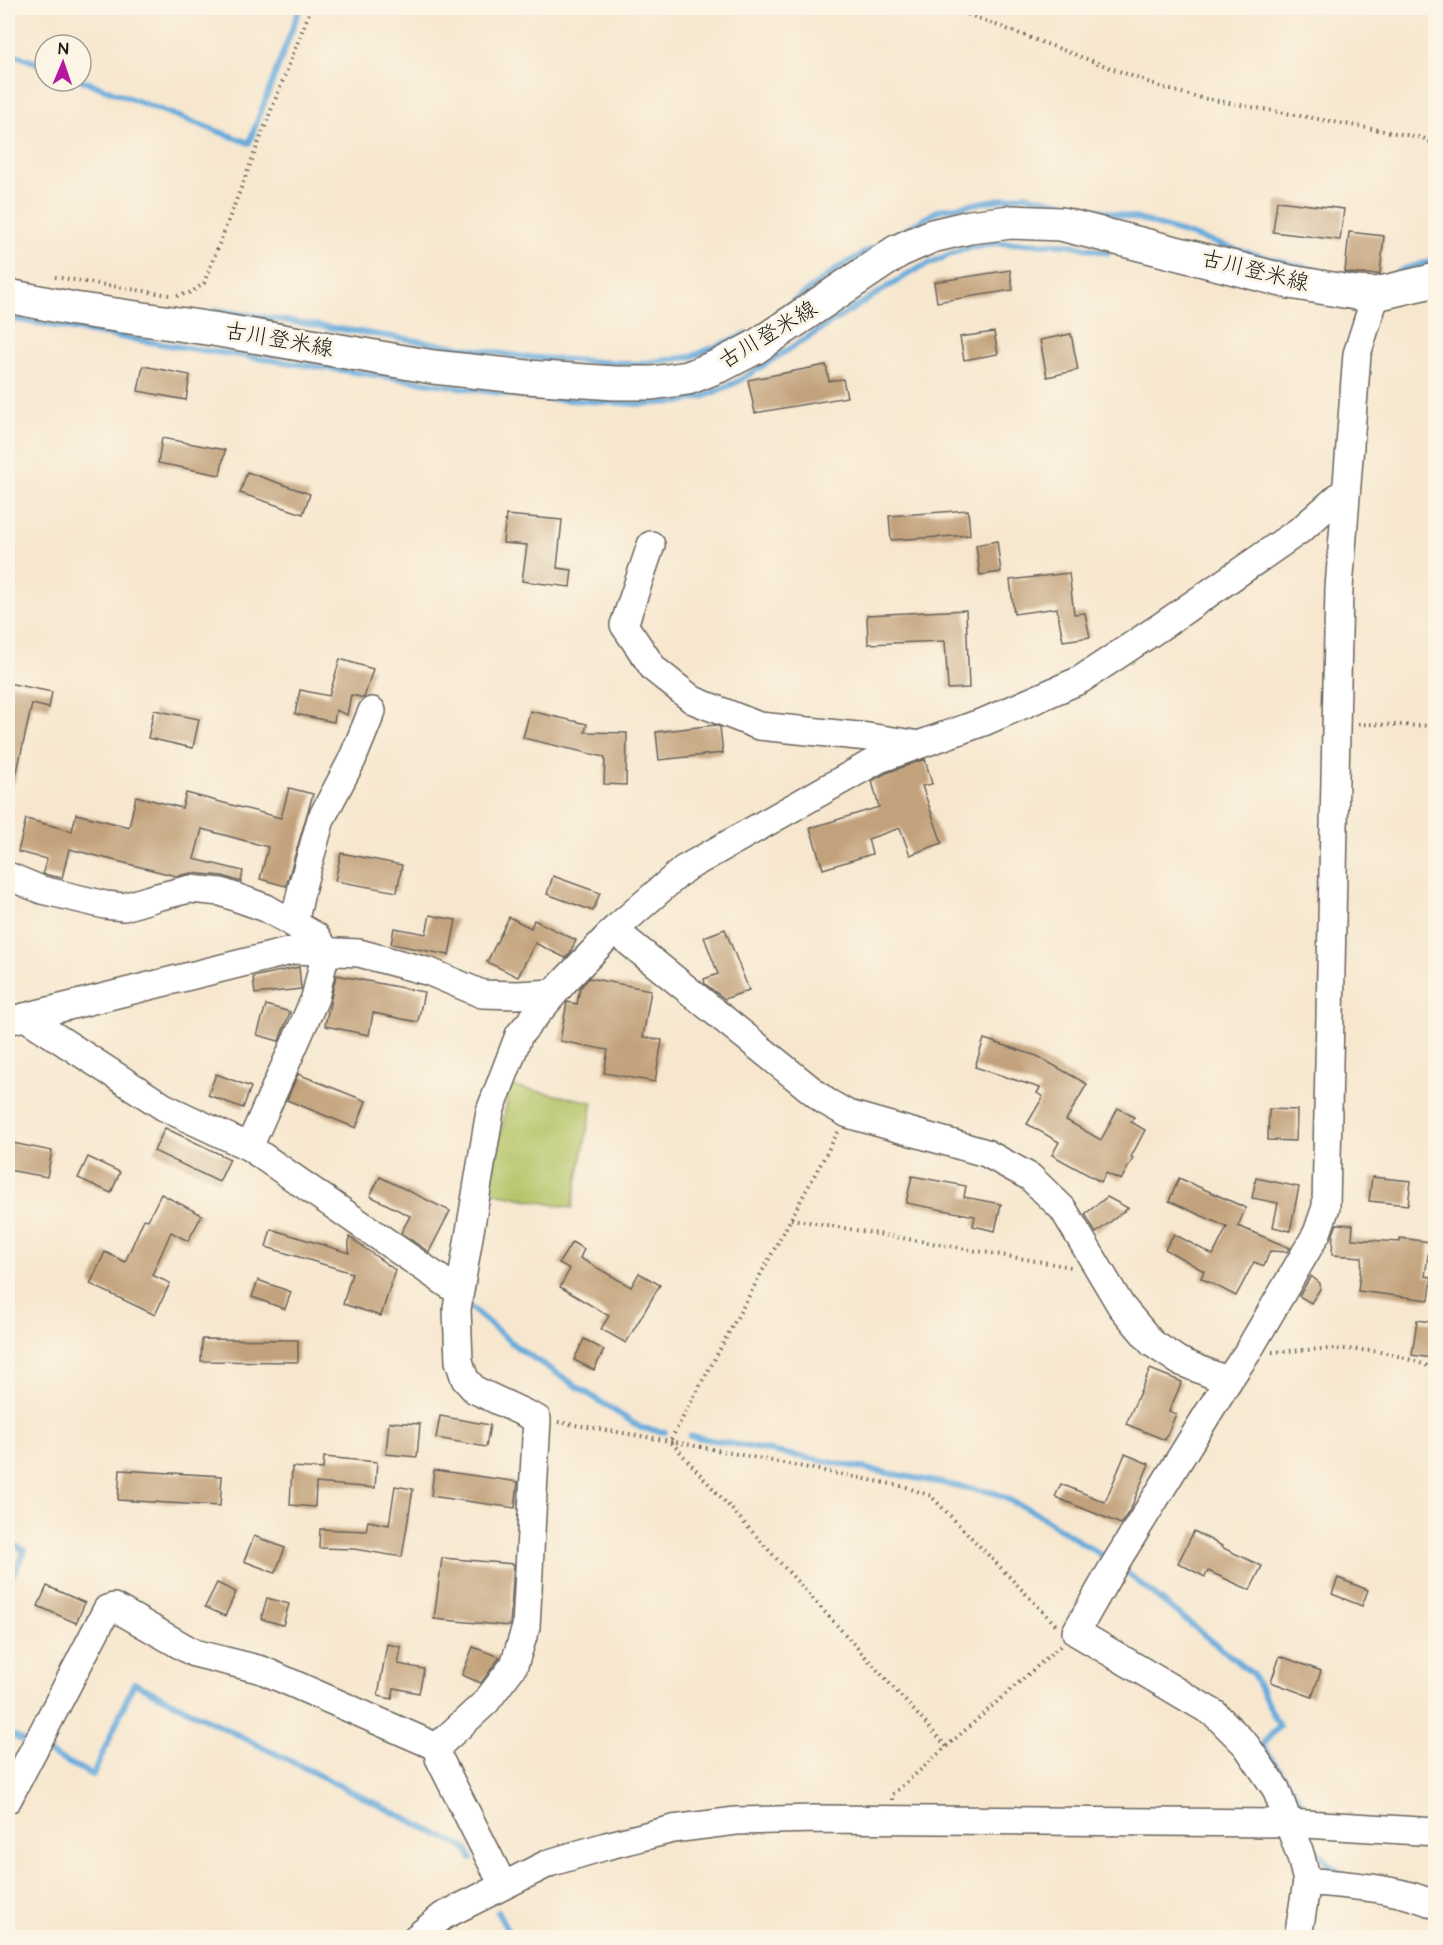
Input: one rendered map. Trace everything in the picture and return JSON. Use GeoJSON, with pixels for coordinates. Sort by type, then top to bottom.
{"type":"FeatureCollection","features":[{"type":"Feature","properties":{"kind":"main road","name":"古川登米線"},"geometry":{"type":"LineString","coordinates":[[8,296],[74,309],[213,329],[433,367],[527,377],[652,383],[688,378],[721,365],[754,348],[898,251],[932,236],[1011,222],[1061,224],[1290,282],[1356,293],[1376,294],[1436,280]]}},
{"type":"Feature","properties":{"kind":"street"},"geometry":{"type":"LineString","coordinates":[[1298,1938],[1307,1881],[1302,1857],[1276,1789],[1246,1745],[1215,1714],[1076,1632],[1116,1562],[1247,1353],[1317,1233],[1326,1207],[1339,588],[1357,354],[1376,294]]}},
{"type":"Feature","properties":{"kind":"street"},"geometry":{"type":"LineString","coordinates":[[437,1747],[486,1702],[514,1665],[526,1627],[537,1419],[475,1390],[465,1380],[459,1361],[458,1300],[490,1111],[519,1035],[554,993],[614,930],[684,869],[879,759],[986,721],[1080,680],[1302,528],[1346,490]]}},
{"type":"Feature","properties":{"kind":"street"},"geometry":{"type":"LineString","coordinates":[[651,545],[624,625],[654,669],[693,700],[759,726],[868,737],[918,745]]}},
{"type":"Feature","properties":{"kind":"street"},"geometry":{"type":"LineString","coordinates":[[294,924],[321,819],[352,760],[372,711]]}},
{"type":"Feature","properties":{"kind":"street"},"geometry":{"type":"LineString","coordinates":[[8,876],[42,890],[105,905],[124,907],[190,890],[221,892],[266,908],[316,936],[326,951],[315,998],[249,1147]]}},
{"type":"Feature","properties":{"kind":"street"},"geometry":{"type":"LineString","coordinates":[[614,930],[825,1101],[848,1114],[986,1153],[1030,1177],[1063,1209],[1121,1306],[1152,1343],[1179,1361],[1228,1381]]}},
{"type":"Feature","properties":{"kind":"street"},"geometry":{"type":"LineString","coordinates":[[16,1019],[295,950],[359,953],[420,970],[482,994],[554,993]]}},
{"type":"Feature","properties":{"kind":"street"},"geometry":{"type":"LineString","coordinates":[[16,1019],[164,1107],[249,1147],[458,1300]]}},
{"type":"Feature","properties":{"kind":"street"},"geometry":{"type":"LineString","coordinates":[[8,1798],[107,1609],[114,1607],[194,1653],[262,1671],[437,1747]]}},
{"type":"Feature","properties":{"kind":"street"},"geometry":{"type":"LineString","coordinates":[[437,1747],[439,1758],[504,1885]]}},
{"type":"Feature","properties":{"kind":"street"},"geometry":{"type":"LineString","coordinates":[[416,1938],[443,1916],[549,1863],[673,1829],[736,1821],[1288,1823],[1436,1832]]}},
{"type":"Feature","properties":{"kind":"street"},"geometry":{"type":"LineString","coordinates":[[1307,1881],[1408,1895],[1436,1905]]}},
{"type":"Feature","properties":{"kind":"path"},"geometry":{"type":"LineString","coordinates":[[48,276],[180,296],[192,292],[204,283],[311,8]]}},
{"type":"Feature","properties":{"kind":"path"},"geometry":{"type":"LineString","coordinates":[[951,8],[1164,88],[1196,97],[1423,138],[1436,144]]}},
{"type":"Feature","properties":{"kind":"path"},"geometry":{"type":"LineString","coordinates":[[1336,724],[1436,726]]}},
{"type":"Feature","properties":{"kind":"path"},"geometry":{"type":"LineString","coordinates":[[670,1441],[848,1114]]}},
{"type":"Feature","properties":{"kind":"path"},"geometry":{"type":"LineString","coordinates":[[791,1219],[1100,1272]]}},
{"type":"Feature","properties":{"kind":"path"},"geometry":{"type":"LineString","coordinates":[[1247,1353],[1330,1348],[1374,1351],[1436,1369]]}},
{"type":"Feature","properties":{"kind":"path"},"geometry":{"type":"LineString","coordinates":[[537,1419],[670,1441],[906,1487],[931,1496],[1061,1630],[1076,1632]]}},
{"type":"Feature","properties":{"kind":"path"},"geometry":{"type":"LineString","coordinates":[[670,1441],[947,1746]]}},
{"type":"Feature","properties":{"kind":"path"},"geometry":{"type":"LineString","coordinates":[[892,1820],[892,1795],[1076,1632]]}},
{"type":"Feature","properties":{"kind":"green space"},"geometry":{"type":"Polygon","coordinates":[[[510,1086],[593,1102],[572,1208],[489,1192],[510,1086]]]}},
{"type":"Feature","properties":{"kind":"building"},"geometry":{"type":"Polygon","coordinates":[[[1277,201],[1344,209],[1340,240],[1273,232],[1277,201]]]}},
{"type":"Feature","properties":{"kind":"building"},"geometry":{"type":"Polygon","coordinates":[[[1349,232],[1384,236],[1380,274],[1345,272],[1349,232]]]}},
{"type":"Feature","properties":{"kind":"building"},"geometry":{"type":"Polygon","coordinates":[[[1010,270],[1013,290],[937,302],[934,282],[1010,270]]]}},
{"type":"Feature","properties":{"kind":"building"},"geometry":{"type":"Polygon","coordinates":[[[994,332],[998,354],[964,360],[960,337],[994,332]]]}},
{"type":"Feature","properties":{"kind":"building"},"geometry":{"type":"Polygon","coordinates":[[[1071,334],[1078,370],[1047,377],[1040,340],[1071,334]]]}},
{"type":"Feature","properties":{"kind":"building"},"geometry":{"type":"Polygon","coordinates":[[[826,365],[829,381],[843,379],[847,397],[755,413],[748,380],[826,365]]]}},
{"type":"Feature","properties":{"kind":"building"},"geometry":{"type":"Polygon","coordinates":[[[143,366],[190,375],[186,400],[138,391],[143,366]]]}},
{"type":"Feature","properties":{"kind":"building"},"geometry":{"type":"Polygon","coordinates":[[[162,438],[225,450],[220,475],[158,463],[162,438]]]}},
{"type":"Feature","properties":{"kind":"building"},"geometry":{"type":"Polygon","coordinates":[[[247,472],[310,494],[303,514],[240,493],[247,472]]]}},
{"type":"Feature","properties":{"kind":"building"},"geometry":{"type":"Polygon","coordinates":[[[968,510],[970,535],[891,540],[889,516],[968,510]]]}},
{"type":"Feature","properties":{"kind":"building"},"geometry":{"type":"Polygon","coordinates":[[[506,515],[562,520],[557,568],[572,570],[570,587],[522,581],[527,545],[503,543],[506,515]]]}},
{"type":"Feature","properties":{"kind":"building"},"geometry":{"type":"Polygon","coordinates":[[[997,541],[1001,572],[980,575],[976,545],[997,541]]]}},
{"type":"Feature","properties":{"kind":"building"},"geometry":{"type":"Polygon","coordinates":[[[1069,573],[1074,614],[1085,613],[1090,637],[1063,641],[1057,608],[1014,614],[1010,580],[1069,573]]]}},
{"type":"Feature","properties":{"kind":"building"},"geometry":{"type":"Polygon","coordinates":[[[966,610],[969,688],[948,689],[945,641],[868,644],[867,615],[966,610]]]}},
{"type":"Feature","properties":{"kind":"building"},"geometry":{"type":"Polygon","coordinates":[[[340,659],[373,669],[364,698],[351,695],[347,715],[336,710],[334,722],[295,714],[300,690],[329,696],[340,659]]]}},
{"type":"Feature","properties":{"kind":"building"},"geometry":{"type":"Polygon","coordinates":[[[8,683],[52,692],[49,708],[32,704],[14,785],[8,784],[8,683]]]}},
{"type":"Feature","properties":{"kind":"building"},"geometry":{"type":"Polygon","coordinates":[[[154,710],[199,719],[193,748],[148,738],[154,710]]]}},
{"type":"Feature","properties":{"kind":"building"},"geometry":{"type":"Polygon","coordinates":[[[530,711],[587,724],[585,732],[627,733],[626,785],[604,784],[605,757],[523,738],[530,711]]]}},
{"type":"Feature","properties":{"kind":"building"},"geometry":{"type":"Polygon","coordinates":[[[715,725],[720,727],[723,753],[659,760],[656,732],[715,725]]]}},
{"type":"Feature","properties":{"kind":"building"},"geometry":{"type":"Polygon","coordinates":[[[925,759],[932,784],[922,786],[942,843],[910,855],[900,828],[868,839],[872,854],[823,869],[810,828],[879,807],[872,781],[886,773],[925,759]]]}},
{"type":"Feature","properties":{"kind":"building"},"geometry":{"type":"Polygon","coordinates":[[[289,788],[313,794],[286,886],[260,879],[268,847],[202,829],[194,859],[243,871],[241,882],[223,876],[192,873],[176,876],[69,849],[62,878],[43,874],[47,859],[18,852],[26,819],[72,831],[76,814],[129,827],[136,796],[182,808],[186,793],[281,818],[289,788]]]}},
{"type":"Feature","properties":{"kind":"building"},"geometry":{"type":"Polygon","coordinates":[[[341,853],[402,865],[397,892],[335,881],[341,853]]]}},
{"type":"Feature","properties":{"kind":"building"},"geometry":{"type":"Polygon","coordinates":[[[553,876],[600,893],[593,911],[547,894],[553,876]]]}},
{"type":"Feature","properties":{"kind":"building"},"geometry":{"type":"Polygon","coordinates":[[[430,915],[456,920],[449,955],[391,944],[394,928],[426,934],[430,915]]]}},
{"type":"Feature","properties":{"kind":"building"},"geometry":{"type":"Polygon","coordinates":[[[509,917],[531,928],[534,920],[576,940],[566,958],[535,943],[518,977],[487,962],[509,917]]]}},
{"type":"Feature","properties":{"kind":"building"},"geometry":{"type":"Polygon","coordinates":[[[725,929],[749,990],[725,999],[705,984],[704,979],[718,974],[704,937],[725,929]]]}},
{"type":"Feature","properties":{"kind":"building"},"geometry":{"type":"Polygon","coordinates":[[[299,967],[301,989],[255,994],[253,977],[299,967]]]}},
{"type":"Feature","properties":{"kind":"building"},"geometry":{"type":"Polygon","coordinates":[[[336,975],[424,992],[418,1022],[373,1013],[369,1035],[325,1026],[336,975]]]}},
{"type":"Feature","properties":{"kind":"building"},"geometry":{"type":"Polygon","coordinates":[[[589,978],[651,990],[643,1037],[662,1040],[655,1082],[604,1073],[608,1050],[560,1041],[567,1002],[577,1004],[580,988],[589,978]]]}},
{"type":"Feature","properties":{"kind":"building"},"geometry":{"type":"Polygon","coordinates":[[[266,1005],[290,1012],[279,1041],[257,1035],[266,1005]]]}},
{"type":"Feature","properties":{"kind":"building"},"geometry":{"type":"Polygon","coordinates":[[[984,1039],[1037,1056],[1087,1084],[1066,1120],[1101,1140],[1118,1108],[1134,1117],[1131,1122],[1145,1130],[1121,1180],[1106,1173],[1101,1182],[1052,1155],[1059,1142],[1027,1124],[1043,1097],[1037,1093],[1040,1088],[975,1067],[984,1039]]]}},
{"type":"Feature","properties":{"kind":"building"},"geometry":{"type":"Polygon","coordinates":[[[216,1074],[251,1087],[243,1108],[208,1095],[216,1074]]]}},
{"type":"Feature","properties":{"kind":"building"},"geometry":{"type":"Polygon","coordinates":[[[298,1074],[366,1101],[356,1128],[287,1100],[298,1074]]]}},
{"type":"Feature","properties":{"kind":"building"},"geometry":{"type":"Polygon","coordinates":[[[1269,1109],[1297,1110],[1296,1141],[1268,1140],[1269,1109]]]}},
{"type":"Feature","properties":{"kind":"building"},"geometry":{"type":"Polygon","coordinates":[[[165,1128],[230,1159],[219,1182],[154,1151],[165,1128]]]}},
{"type":"Feature","properties":{"kind":"building"},"geometry":{"type":"Polygon","coordinates":[[[8,1142],[52,1151],[47,1177],[8,1170],[8,1142]]]}},
{"type":"Feature","properties":{"kind":"building"},"geometry":{"type":"Polygon","coordinates":[[[88,1157],[120,1172],[111,1193],[78,1178],[88,1157]]]}},
{"type":"Feature","properties":{"kind":"building"},"geometry":{"type":"Polygon","coordinates":[[[912,1176],[966,1186],[964,1197],[1001,1204],[995,1231],[973,1226],[975,1216],[906,1203],[912,1176]]]}},
{"type":"Feature","properties":{"kind":"building"},"geometry":{"type":"Polygon","coordinates":[[[380,1177],[450,1211],[429,1252],[401,1233],[410,1216],[370,1196],[380,1177]]]}},
{"type":"Feature","properties":{"kind":"building"},"geometry":{"type":"Polygon","coordinates":[[[1372,1177],[1411,1181],[1408,1205],[1369,1201],[1372,1177]]]}},
{"type":"Feature","properties":{"kind":"building"},"geometry":{"type":"Polygon","coordinates":[[[1179,1178],[1246,1208],[1238,1226],[1290,1248],[1287,1252],[1270,1251],[1264,1266],[1254,1262],[1236,1296],[1201,1278],[1204,1271],[1165,1249],[1174,1234],[1213,1255],[1227,1227],[1169,1201],[1179,1178]]]}},
{"type":"Feature","properties":{"kind":"building"},"geometry":{"type":"Polygon","coordinates":[[[1256,1178],[1299,1187],[1290,1231],[1273,1227],[1278,1203],[1252,1198],[1256,1178]]]}},
{"type":"Feature","properties":{"kind":"building"},"geometry":{"type":"Polygon","coordinates":[[[161,1194],[202,1215],[188,1241],[171,1232],[152,1275],[170,1283],[155,1315],[90,1284],[105,1252],[125,1262],[144,1219],[148,1220],[161,1194]]]}},
{"type":"Feature","properties":{"kind":"building"},"geometry":{"type":"Polygon","coordinates":[[[1107,1197],[1128,1208],[1096,1233],[1085,1214],[1107,1197]]]}},
{"type":"Feature","properties":{"kind":"building"},"geometry":{"type":"Polygon","coordinates":[[[1337,1224],[1353,1225],[1352,1239],[1400,1242],[1400,1238],[1430,1242],[1425,1276],[1432,1277],[1429,1300],[1358,1291],[1362,1257],[1332,1255],[1333,1234],[1337,1224]]]}},
{"type":"Feature","properties":{"kind":"building"},"geometry":{"type":"Polygon","coordinates":[[[271,1229],[349,1253],[349,1237],[395,1270],[381,1316],[343,1304],[352,1273],[266,1247],[271,1229]]]}},
{"type":"Feature","properties":{"kind":"building"},"geometry":{"type":"Polygon","coordinates":[[[572,1242],[584,1249],[580,1258],[631,1287],[639,1273],[660,1285],[626,1343],[601,1329],[609,1316],[560,1287],[570,1269],[559,1263],[572,1242]]]}},
{"type":"Feature","properties":{"kind":"building"},"geometry":{"type":"Polygon","coordinates":[[[1311,1276],[1320,1283],[1320,1289],[1311,1303],[1299,1296],[1311,1276]]]}},
{"type":"Feature","properties":{"kind":"building"},"geometry":{"type":"Polygon","coordinates":[[[258,1280],[291,1292],[285,1309],[252,1297],[258,1280]]]}},
{"type":"Feature","properties":{"kind":"building"},"geometry":{"type":"Polygon","coordinates":[[[1417,1320],[1436,1323],[1431,1358],[1412,1355],[1417,1320]]]}},
{"type":"Feature","properties":{"kind":"building"},"geometry":{"type":"Polygon","coordinates":[[[202,1339],[298,1340],[298,1362],[201,1361],[202,1339]]]}},
{"type":"Feature","properties":{"kind":"building"},"geometry":{"type":"Polygon","coordinates":[[[584,1339],[604,1350],[594,1370],[574,1360],[584,1339]]]}},
{"type":"Feature","properties":{"kind":"building"},"geometry":{"type":"Polygon","coordinates":[[[1150,1369],[1182,1382],[1169,1411],[1176,1414],[1165,1440],[1126,1424],[1150,1369]]]}},
{"type":"Feature","properties":{"kind":"building"},"geometry":{"type":"Polygon","coordinates":[[[440,1416],[490,1425],[486,1447],[436,1438],[440,1416]]]}},
{"type":"Feature","properties":{"kind":"building"},"geometry":{"type":"Polygon","coordinates":[[[389,1422],[420,1424],[417,1457],[386,1454],[389,1422]]]}},
{"type":"Feature","properties":{"kind":"building"},"geometry":{"type":"Polygon","coordinates":[[[1125,1454],[1149,1464],[1131,1508],[1121,1524],[1055,1497],[1061,1484],[1105,1502],[1125,1454]]]}},
{"type":"Feature","properties":{"kind":"building"},"geometry":{"type":"Polygon","coordinates":[[[324,1457],[377,1462],[375,1488],[316,1483],[315,1507],[290,1505],[292,1467],[323,1469],[324,1457]]]}},
{"type":"Feature","properties":{"kind":"building"},"geometry":{"type":"Polygon","coordinates":[[[120,1470],[222,1476],[220,1506],[118,1500],[120,1470]]]}},
{"type":"Feature","properties":{"kind":"building"},"geometry":{"type":"Polygon","coordinates":[[[434,1470],[518,1482],[515,1508],[431,1496],[434,1470]]]}},
{"type":"Feature","properties":{"kind":"building"},"geometry":{"type":"Polygon","coordinates":[[[395,1486],[413,1489],[402,1557],[354,1549],[319,1548],[320,1529],[366,1531],[368,1521],[389,1525],[395,1486]]]}},
{"type":"Feature","properties":{"kind":"building"},"geometry":{"type":"Polygon","coordinates":[[[1194,1531],[1221,1547],[1262,1566],[1250,1590],[1208,1571],[1205,1577],[1178,1563],[1194,1531]]]}},
{"type":"Feature","properties":{"kind":"building"},"geometry":{"type":"Polygon","coordinates":[[[254,1536],[285,1548],[275,1573],[244,1561],[254,1536]]]}},
{"type":"Feature","properties":{"kind":"building"},"geometry":{"type":"Polygon","coordinates":[[[442,1558],[514,1564],[510,1626],[434,1619],[442,1558]]]}},
{"type":"Feature","properties":{"kind":"building"},"geometry":{"type":"Polygon","coordinates":[[[1338,1578],[1368,1590],[1362,1606],[1332,1594],[1338,1578]]]}},
{"type":"Feature","properties":{"kind":"building"},"geometry":{"type":"Polygon","coordinates":[[[217,1583],[236,1592],[225,1616],[205,1607],[217,1583]]]}},
{"type":"Feature","properties":{"kind":"building"},"geometry":{"type":"Polygon","coordinates":[[[47,1586],[85,1603],[76,1623],[38,1606],[47,1586]]]}},
{"type":"Feature","properties":{"kind":"building"},"geometry":{"type":"Polygon","coordinates":[[[267,1598],[289,1604],[283,1625],[261,1619],[267,1598]]]}},
{"type":"Feature","properties":{"kind":"building"},"geometry":{"type":"Polygon","coordinates":[[[387,1644],[401,1647],[398,1664],[424,1669],[419,1693],[394,1688],[392,1699],[378,1696],[387,1644]]]}},
{"type":"Feature","properties":{"kind":"building"},"geometry":{"type":"Polygon","coordinates":[[[473,1647],[500,1657],[481,1683],[462,1675],[473,1647]]]}},
{"type":"Feature","properties":{"kind":"building"},"geometry":{"type":"Polygon","coordinates":[[[1280,1656],[1321,1671],[1312,1697],[1271,1682],[1280,1656]]]}},
{"type":"Feature","properties":{"kind":"waterway"},"geometry":{"type":"LineString","coordinates":[[93,84],[249,143],[300,8]]}},
{"type":"Feature","properties":{"kind":"waterway"},"geometry":{"type":"LineString","coordinates":[[8,52],[33,61]]}},
{"type":"Feature","properties":{"kind":"waterway"},"geometry":{"type":"LineString","coordinates":[[900,233],[939,210],[1025,195],[1139,219],[1241,251],[1317,270]]}},
{"type":"Feature","properties":{"kind":"waterway"},"geometry":{"type":"LineString","coordinates":[[8,318],[174,346],[534,398],[641,404],[679,402],[705,396],[737,382],[913,271],[962,249],[996,243],[1068,244],[1108,253]]}},
{"type":"Feature","properties":{"kind":"waterway"},"geometry":{"type":"LineString","coordinates":[[777,313],[840,267],[873,248]]}},
{"type":"Feature","properties":{"kind":"waterway"},"geometry":{"type":"LineString","coordinates":[[1392,276],[1404,269],[1436,260]]}},
{"type":"Feature","properties":{"kind":"waterway"},"geometry":{"type":"LineString","coordinates":[[216,310],[524,357],[635,364],[690,357],[747,334]]}},
{"type":"Feature","properties":{"kind":"waterway"},"geometry":{"type":"LineString","coordinates":[[465,1303],[518,1348],[641,1428],[665,1432]]}},
{"type":"Feature","properties":{"kind":"waterway"},"geometry":{"type":"LineString","coordinates":[[690,1436],[995,1493],[1036,1513],[1110,1561]]}},
{"type":"Feature","properties":{"kind":"waterway"},"geometry":{"type":"LineString","coordinates":[[8,1542],[25,1551],[8,1584]]}},
{"type":"Feature","properties":{"kind":"waterway"},"geometry":{"type":"LineString","coordinates":[[1121,1568],[1253,1674],[1279,1726],[1262,1745],[1302,1803]]}},
{"type":"Feature","properties":{"kind":"waterway"},"geometry":{"type":"LineString","coordinates":[[49,1753],[93,1775],[134,1683],[467,1849],[471,1859]]}},
{"type":"Feature","properties":{"kind":"waterway"},"geometry":{"type":"LineString","coordinates":[[8,1733],[22,1740]]}},
{"type":"Feature","properties":{"kind":"waterway"},"geometry":{"type":"LineString","coordinates":[[1315,1848],[1331,1866],[1342,1874]]}},
{"type":"Feature","properties":{"kind":"waterway"},"geometry":{"type":"LineString","coordinates":[[498,1912],[511,1938]]}}]}
